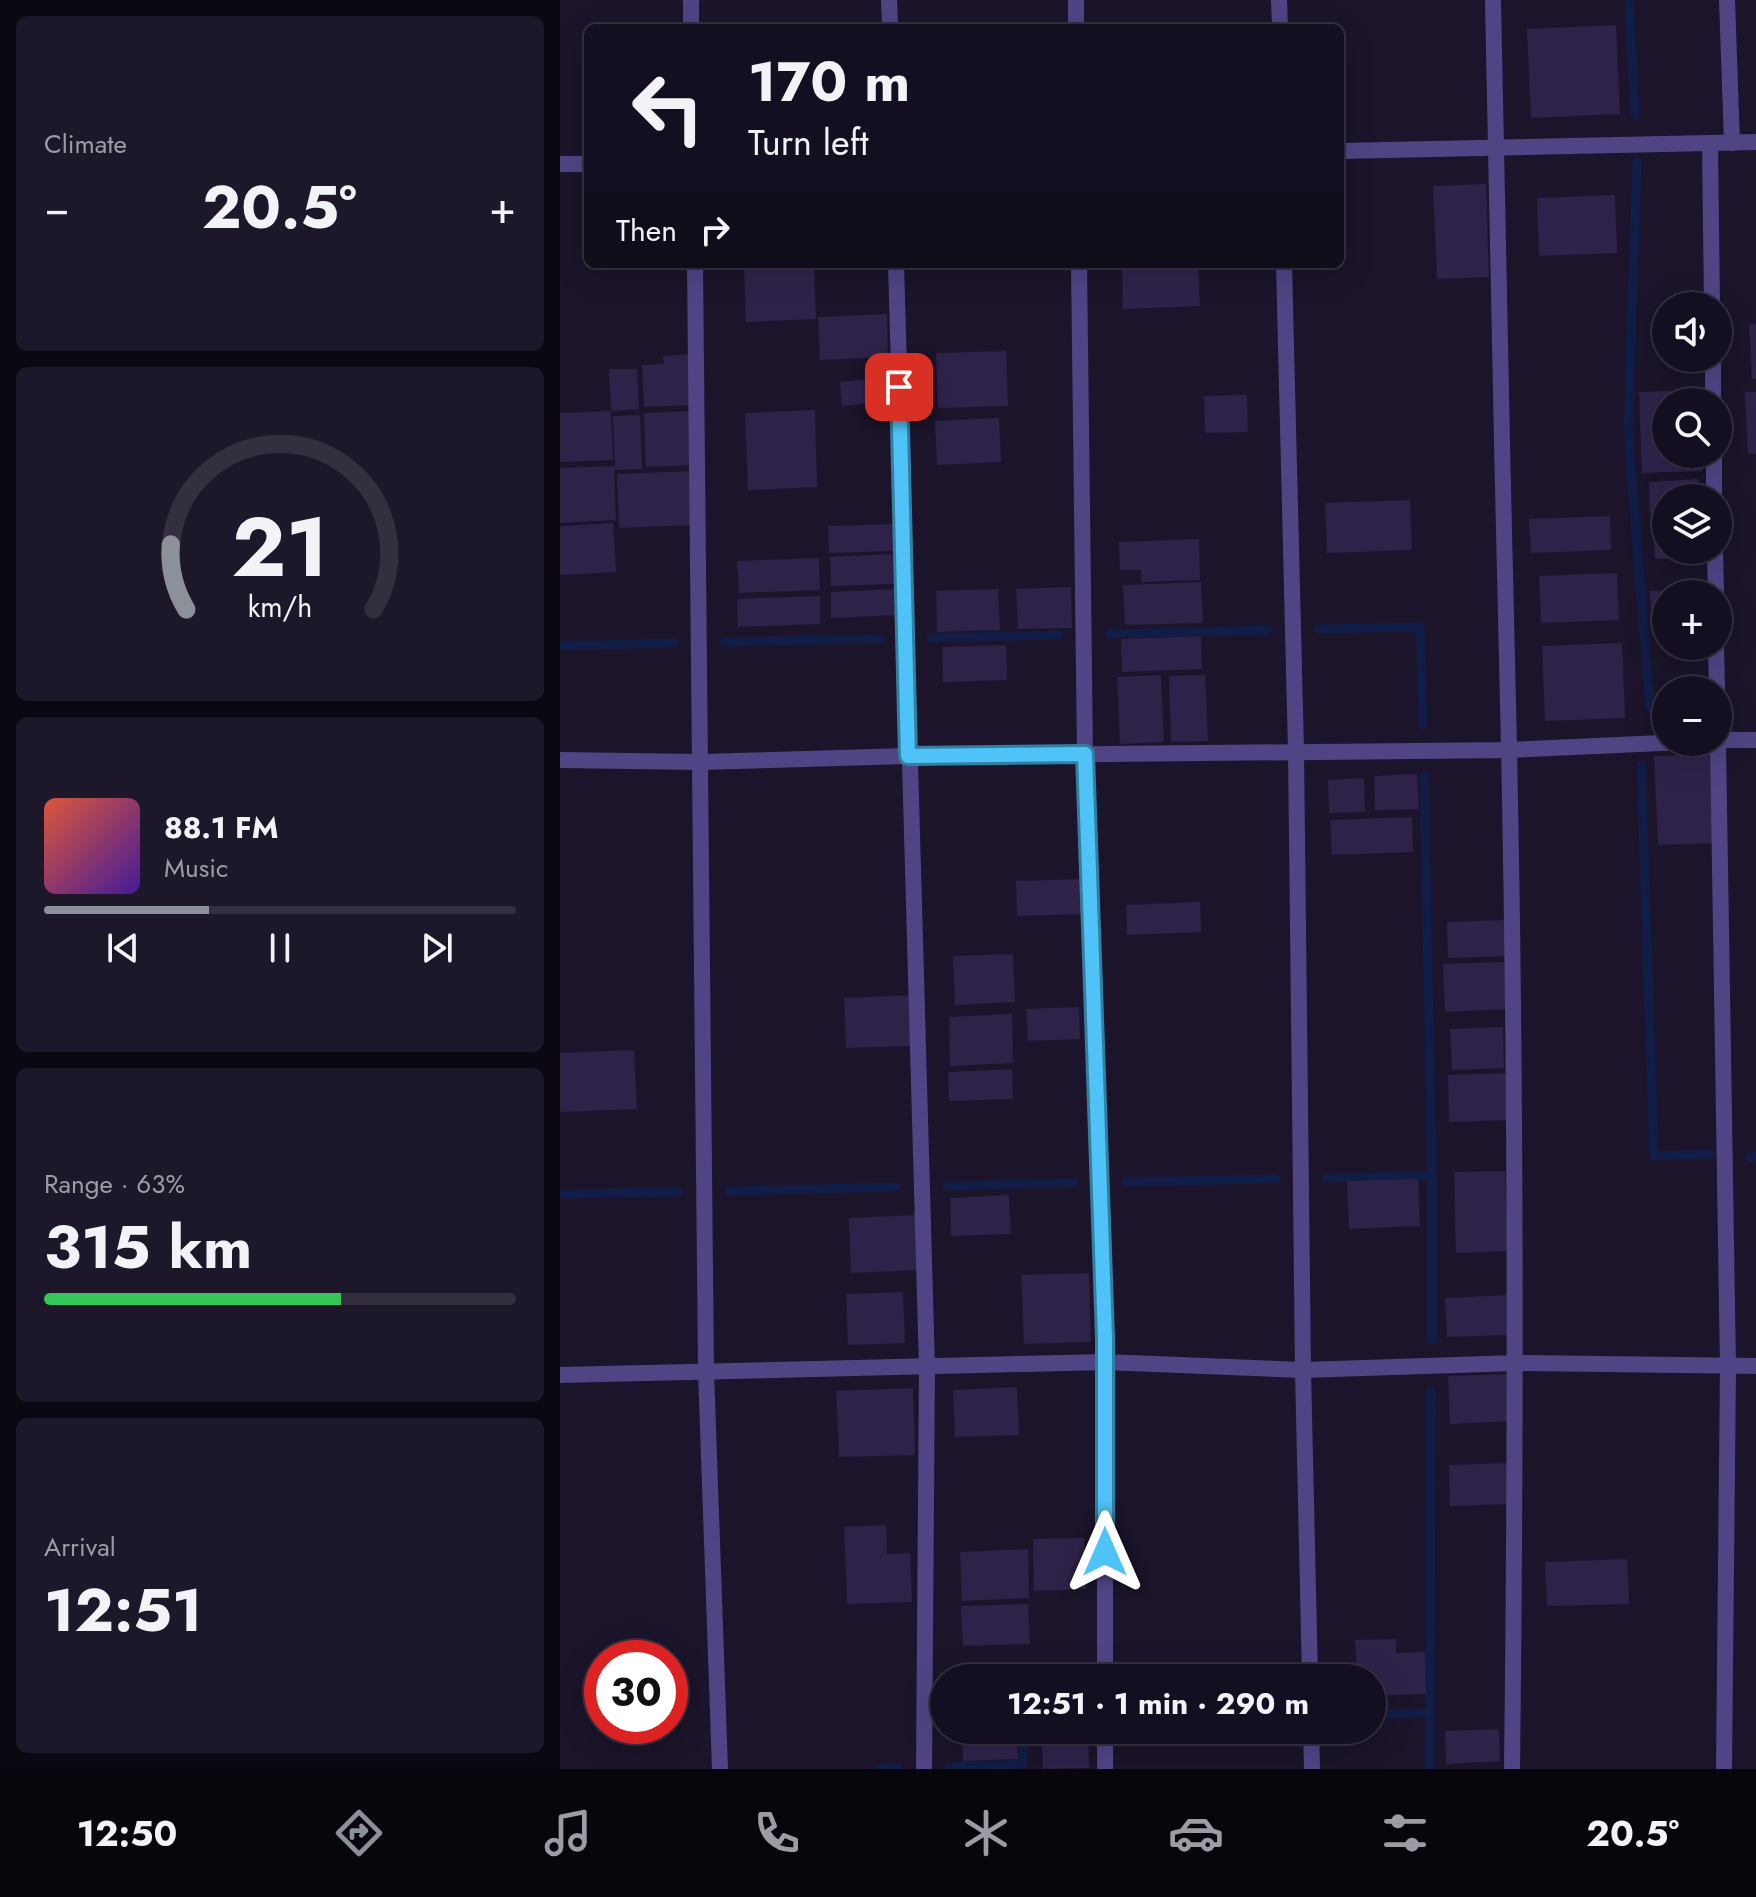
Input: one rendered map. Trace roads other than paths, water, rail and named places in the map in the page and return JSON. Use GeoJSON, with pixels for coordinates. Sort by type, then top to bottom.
{"type":"FeatureCollection","features":[{"type":"Feature","properties":{"kind":"street"},"geometry":{"type":"LineString","coordinates":[[691,0],[691,24]]}},
{"type":"Feature","properties":{"kind":"street"},"geometry":{"type":"LineString","coordinates":[[889,0],[890,24]]}},
{"type":"Feature","properties":{"kind":"street"},"geometry":{"type":"LineString","coordinates":[[1076,0],[1076,24]]}},
{"type":"Feature","properties":{"kind":"street"},"geometry":{"type":"LineString","coordinates":[[1279,0],[1280,24]]}},
{"type":"Feature","properties":{"kind":"street"},"geometry":{"type":"LineString","coordinates":[[1493,0],[1509,750],[1516,1363],[1512,1769]]}},
{"type":"Feature","properties":{"kind":"street"},"geometry":{"type":"LineString","coordinates":[[1727,0],[1732,143]]}},
{"type":"Feature","properties":{"kind":"street"},"geometry":{"type":"LineString","coordinates":[[1344,151],[1756,142]]}},
{"type":"Feature","properties":{"kind":"street"},"geometry":{"type":"LineString","coordinates":[[1710,143],[1712,292]]}},
{"type":"Feature","properties":{"kind":"street"},"geometry":{"type":"LineString","coordinates":[[560,164],[584,164]]}},
{"type":"Feature","properties":{"kind":"street"},"geometry":{"type":"LineString","coordinates":[[695,268],[706,1371],[720,1769]]}},
{"type":"Feature","properties":{"kind":"street"},"geometry":{"type":"LineString","coordinates":[[896,268],[927,1368],[924,1769]]}},
{"type":"Feature","properties":{"kind":"street"},"geometry":{"type":"LineString","coordinates":[[1079,268],[1085,754],[1105,1362],[1105,1664]]}},
{"type":"Feature","properties":{"kind":"street"},"geometry":{"type":"LineString","coordinates":[[1284,268],[1296,751],[1310,1664]]}},
{"type":"Feature","properties":{"kind":"street"},"geometry":{"type":"LineString","coordinates":[[1732,741],[1756,740]]}},
{"type":"Feature","properties":{"kind":"street"},"geometry":{"type":"LineString","coordinates":[[560,760],[700,762],[908,756],[1509,750],[1652,743]]}},
{"type":"Feature","properties":{"kind":"street"},"geometry":{"type":"LineString","coordinates":[[1718,756],[1728,1367],[1724,1769]]}},
{"type":"Feature","properties":{"kind":"street"},"geometry":{"type":"LineString","coordinates":[[560,1375],[1105,1362],[1303,1370],[1516,1363],[1756,1366]]}},
{"type":"Feature","properties":{"kind":"street"},"geometry":{"type":"LineString","coordinates":[[1105,1744],[1105,1769]]}},
{"type":"Feature","properties":{"kind":"street"},"geometry":{"type":"LineString","coordinates":[[1311,1744],[1312,1769]]}},
{"type":"Feature","properties":{"kind":"waterway"},"geometry":{"type":"LineString","coordinates":[[1629,0],[1635,116]]}},
{"type":"Feature","properties":{"kind":"waterway"},"geometry":{"type":"LineString","coordinates":[[1637,162],[1628,431],[1650,708]]}},
{"type":"Feature","properties":{"kind":"waterway"},"geometry":{"type":"LineString","coordinates":[[1319,629],[1420,627],[1423,725]]}},
{"type":"Feature","properties":{"kind":"waterway"},"geometry":{"type":"LineString","coordinates":[[1109,634],[1268,630]]}},
{"type":"Feature","properties":{"kind":"waterway"},"geometry":{"type":"LineString","coordinates":[[931,638],[1059,635]]}},
{"type":"Feature","properties":{"kind":"waterway"},"geometry":{"type":"LineString","coordinates":[[724,642],[880,639]]}},
{"type":"Feature","properties":{"kind":"waterway"},"geometry":{"type":"LineString","coordinates":[[560,646],[674,643]]}},
{"type":"Feature","properties":{"kind":"waterway"},"geometry":{"type":"LineString","coordinates":[[1641,765],[1654,1156],[1709,1154]]}},
{"type":"Feature","properties":{"kind":"waterway"},"geometry":{"type":"LineString","coordinates":[[1327,1178],[1432,1176],[1424,776]]}},
{"type":"Feature","properties":{"kind":"waterway"},"geometry":{"type":"LineString","coordinates":[[1750,1157],[1756,1156]]}},
{"type":"Feature","properties":{"kind":"waterway"},"geometry":{"type":"LineString","coordinates":[[1432,1176],[1432,1340]]}},
{"type":"Feature","properties":{"kind":"waterway"},"geometry":{"type":"LineString","coordinates":[[1126,1182],[1276,1179]]}},
{"type":"Feature","properties":{"kind":"waterway"},"geometry":{"type":"LineString","coordinates":[[947,1186],[1074,1183]]}},
{"type":"Feature","properties":{"kind":"waterway"},"geometry":{"type":"LineString","coordinates":[[729,1191],[896,1187]]}},
{"type":"Feature","properties":{"kind":"waterway"},"geometry":{"type":"LineString","coordinates":[[560,1194],[678,1192]]}},
{"type":"Feature","properties":{"kind":"waterway"},"geometry":{"type":"LineString","coordinates":[[1430,1769],[1431,1391]]}},
{"type":"Feature","properties":{"kind":"waterway"},"geometry":{"type":"LineString","coordinates":[[1386,1714],[1430,1713]]}},
{"type":"Feature","properties":{"kind":"waterway"},"geometry":{"type":"LineString","coordinates":[[949,1767],[1023,1764],[1024,1744]]}},
{"type":"Feature","properties":{"kind":"waterway"},"geometry":{"type":"LineString","coordinates":[[880,1769],[898,1768]]}}]}
